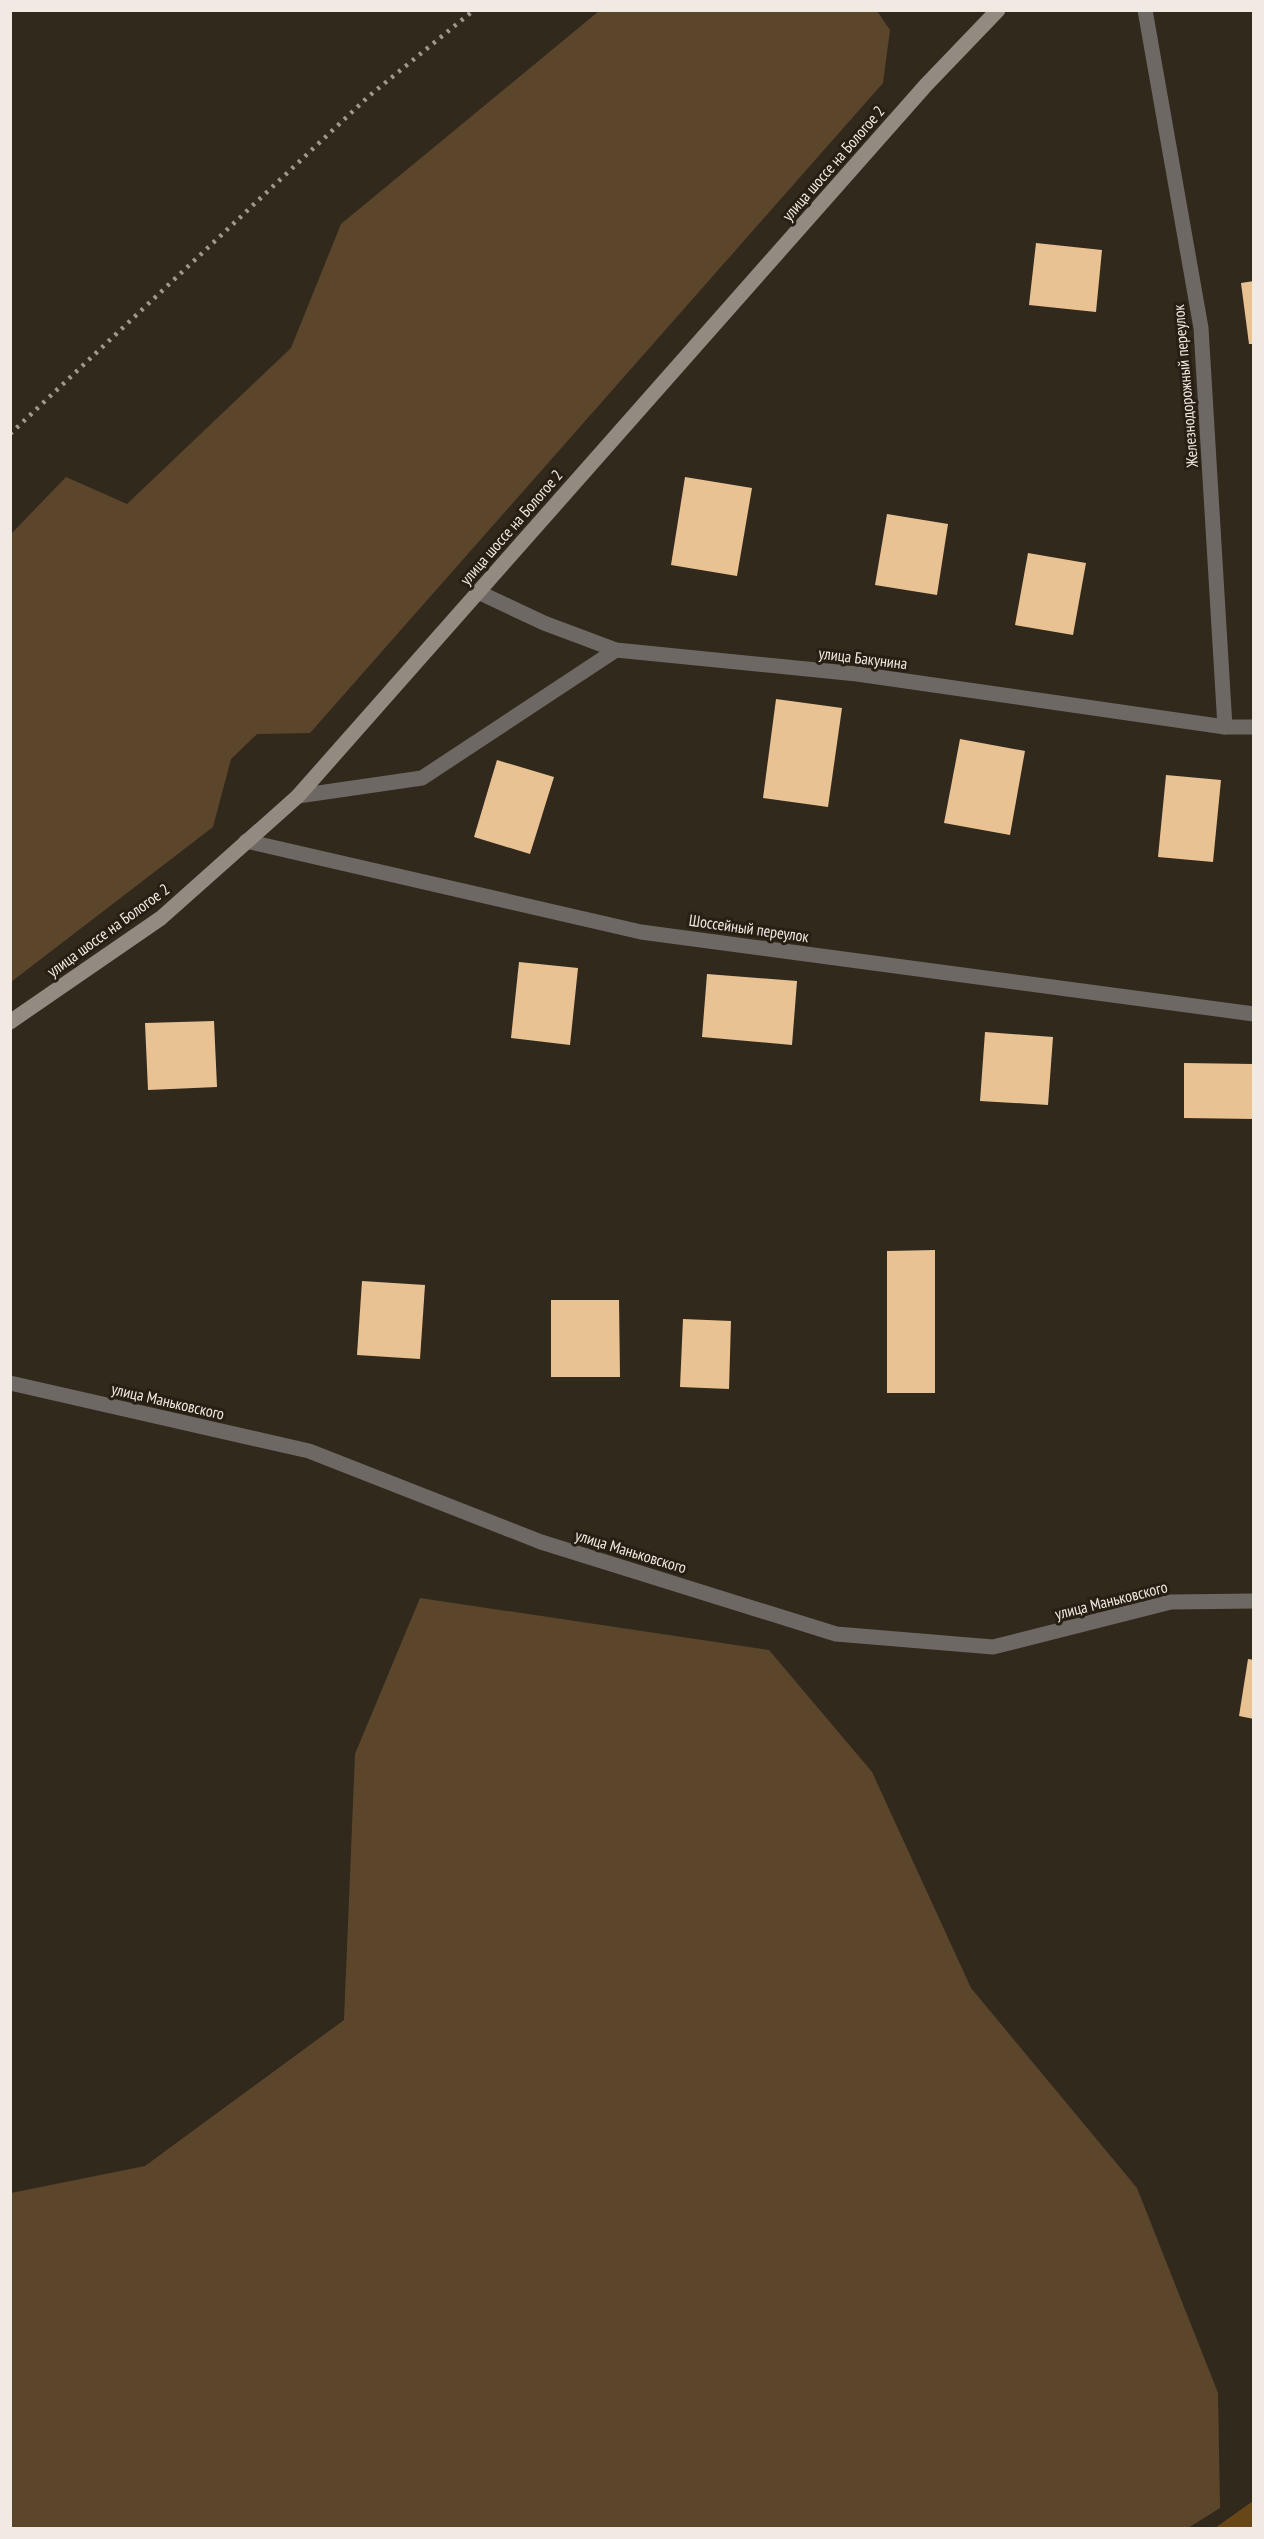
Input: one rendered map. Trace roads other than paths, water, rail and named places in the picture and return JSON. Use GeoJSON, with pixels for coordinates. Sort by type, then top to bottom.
{"type":"FeatureCollection","features":[{"type":"Feature","properties":{"kind":"street","name":"улица шоссе на Бологое 2"},"geometry":{"type":"LineString","coordinates":[[10,1022],[161,918],[298,796],[926,85],[998,10]]}},
{"type":"Feature","properties":{"kind":"street","name":"Железнодорожный переулок"},"geometry":{"type":"LineString","coordinates":[[1144,10],[1201,328],[1225,727]]}},
{"type":"Feature","properties":{"kind":"street","name":"улица Бакунина"},"geometry":{"type":"LineString","coordinates":[[478,592],[544,623],[616,650],[857,674],[1225,727],[1254,727]]}},
{"type":"Feature","properties":{"kind":"street"},"geometry":{"type":"LineString","coordinates":[[298,796],[422,778],[616,650]]}},
{"type":"Feature","properties":{"kind":"street","name":"Шоссейный переулок"},"geometry":{"type":"LineString","coordinates":[[246,841],[641,932],[1254,1014]]}},
{"type":"Feature","properties":{"kind":"street","name":"улица Маньковского"},"geometry":{"type":"LineString","coordinates":[[10,1383],[309,1452],[541,1542],[836,1634],[993,1647],[1172,1602],[1254,1601]]}},
{"type":"Feature","properties":{"kind":"railway"},"geometry":{"type":"LineString","coordinates":[[10,434],[369,96],[474,10]]}}]}
